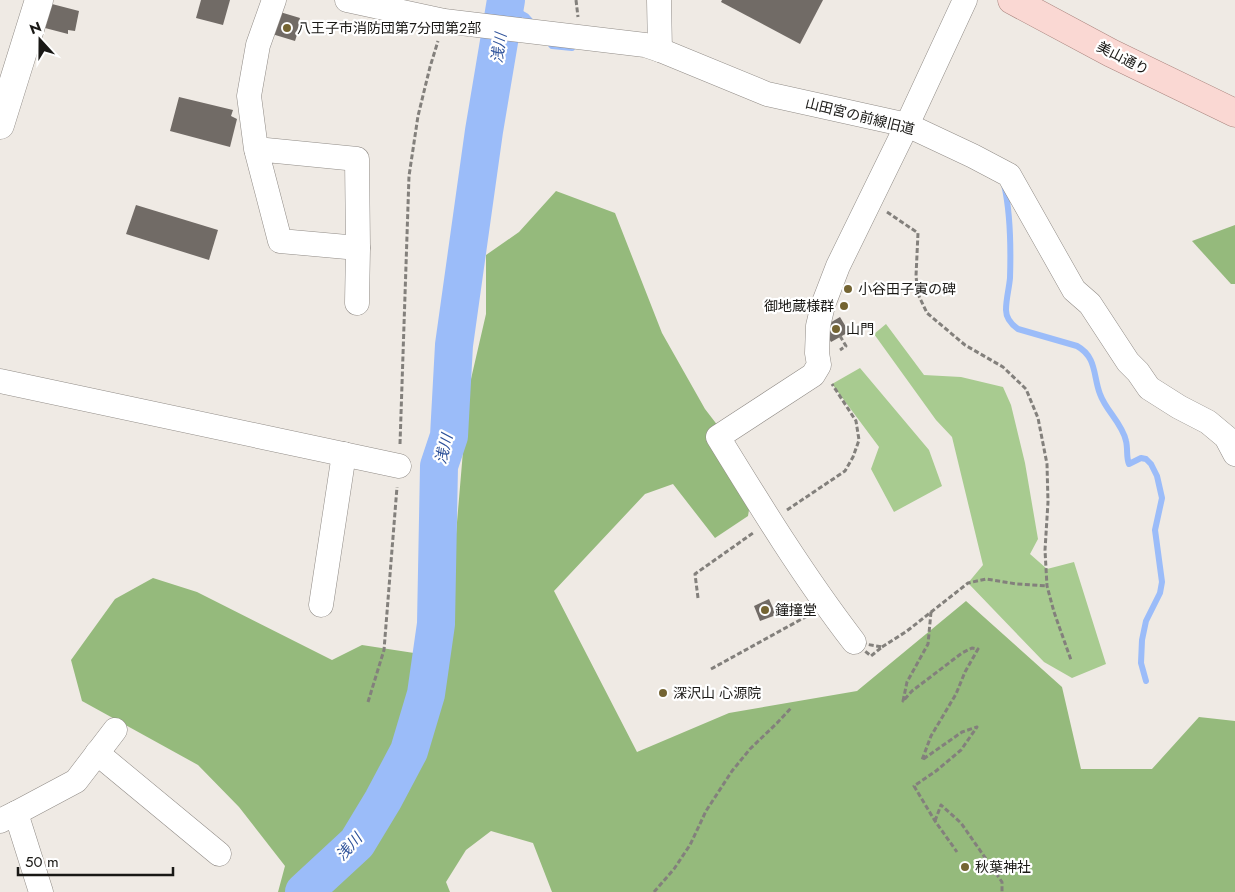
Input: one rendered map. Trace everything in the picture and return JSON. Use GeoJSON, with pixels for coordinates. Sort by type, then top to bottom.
{"type":"FeatureCollection","features":[{"type":"Feature","properties":{"kind":"main road"},"geometry":{"type":"LineString","coordinates":[[0,125],[39,0]]}},
{"type":"Feature","properties":{"kind":"main road","name":"美山通り"},"geometry":{"type":"LineString","coordinates":[[1012,0],[1111,53],[1235,113]]}},
{"type":"Feature","properties":{"kind":"street"},"geometry":{"type":"LineString","coordinates":[[274,0],[258,46],[249,96],[256,149],[280,241],[358,248]]}},
{"type":"Feature","properties":{"kind":"street","name":"山田宮の前線旧道"},"geometry":{"type":"LineString","coordinates":[[347,0],[444,21],[645,45],[767,94],[904,131],[973,156],[1009,175],[1074,290],[1090,304],[1128,362],[1149,388],[1208,422],[1226,437],[1235,454]]}},
{"type":"Feature","properties":{"kind":"street"},"geometry":{"type":"LineString","coordinates":[[659,0],[660,50]]}},
{"type":"Feature","properties":{"kind":"street"},"geometry":{"type":"LineString","coordinates":[[854,642],[826,606],[718,437],[814,375],[819,365],[817,353],[818,326],[823,305],[838,266],[965,0]]}},
{"type":"Feature","properties":{"kind":"street"},"geometry":{"type":"LineString","coordinates":[[256,149],[357,159],[357,303]]}},
{"type":"Feature","properties":{"kind":"street"},"geometry":{"type":"LineString","coordinates":[[0,380],[399,466]]}},
{"type":"Feature","properties":{"kind":"street"},"geometry":{"type":"LineString","coordinates":[[321,605],[344,454]]}},
{"type":"Feature","properties":{"kind":"street"},"geometry":{"type":"LineString","coordinates":[[41,892],[8,817],[76,781],[115,730]]}},
{"type":"Feature","properties":{"kind":"street"},"geometry":{"type":"LineString","coordinates":[[97,753],[219,854]]}},
{"type":"Feature","properties":{"kind":"path"},"geometry":{"type":"LineString","coordinates":[[368,702],[384,650],[399,466],[409,176],[418,116],[444,21]]}},
{"type":"Feature","properties":{"kind":"path"},"geometry":{"type":"LineString","coordinates":[[870,201],[918,233],[916,276],[918,294],[927,313],[965,345],[1003,367],[1026,389],[1038,418],[1047,464],[1048,502],[1045,550],[1048,586],[1054,612],[1071,660]]}},
{"type":"Feature","properties":{"kind":"path"},"geometry":{"type":"LineString","coordinates":[[698,598],[695,574],[845,470],[853,456],[859,440],[856,421],[819,365]]}},
{"type":"Feature","properties":{"kind":"path"},"geometry":{"type":"LineString","coordinates":[[882,647],[968,584],[986,579],[1048,586]]}},
{"type":"Feature","properties":{"kind":"path"},"geometry":{"type":"LineString","coordinates":[[711,669],[826,606]]}},
{"type":"Feature","properties":{"kind":"path"},"geometry":{"type":"LineString","coordinates":[[931,612],[928,644],[907,682],[903,701],[912,690],[962,653],[972,648],[978,648],[956,694],[931,736],[922,760],[962,732],[977,727],[961,750],[914,786],[935,821],[957,852]]}},
{"type":"Feature","properties":{"kind":"path"},"geometry":{"type":"LineString","coordinates":[[654,892],[674,869],[690,845],[706,811],[732,771],[750,749],[792,707]]}},
{"type":"Feature","properties":{"kind":"path"},"geometry":{"type":"LineString","coordinates":[[935,821],[941,805],[961,822],[1002,882],[1002,892]]}},
{"type":"Feature","properties":{"kind":"green space"},"geometry":{"type":"Polygon","coordinates":[[[556,191],[615,213],[662,333],[705,409],[755,474],[748,516],[715,538],[673,484],[645,494],[554,591],[637,752],[729,713],[857,691],[966,601],[1062,687],[1081,769],[1152,769],[1199,717],[1235,721],[1235,892],[552,892],[533,843],[491,831],[466,850],[446,882],[450,892],[278,892],[285,866],[239,807],[198,765],[82,701],[71,660],[115,599],[153,578],[197,592],[332,660],[362,645],[414,653],[443,649],[455,546],[468,392],[486,314],[486,255],[519,232],[556,191]]]}},
{"type":"Feature","properties":{"kind":"green space"},"geometry":{"type":"Polygon","coordinates":[[[1235,225],[1235,284],[1231,284],[1192,241],[1235,225]]]}},
{"type":"Feature","properties":{"kind":"green space"},"geometry":{"type":"Polygon","coordinates":[[[886,324],[924,375],[961,377],[1003,387],[1011,405],[1025,463],[1038,539],[1030,554],[1047,569],[1074,562],[1106,664],[1072,678],[1044,662],[968,583],[983,565],[952,437],[936,420],[874,334],[886,324]]]}},
{"type":"Feature","properties":{"kind":"green space"},"geometry":{"type":"Polygon","coordinates":[[[860,368],[929,450],[942,486],[894,512],[871,469],[879,447],[832,384],[860,368]]]}},
{"type":"Feature","properties":{"kind":"building"},"geometry":{"type":"Polygon","coordinates":[[[201,0],[230,0],[223,25],[196,18],[201,0]]]}},
{"type":"Feature","properties":{"kind":"building"},"geometry":{"type":"Polygon","coordinates":[[[722,0],[823,0],[800,44],[721,2],[722,0]]]}},
{"type":"Feature","properties":{"kind":"building"},"geometry":{"type":"Polygon","coordinates":[[[52,4],[79,11],[75,31],[68,30],[68,34],[45,28],[52,4]]]}},
{"type":"Feature","properties":{"kind":"building","name":"八王子市消防団第７分団第２部"},"geometry":{"type":"Polygon","coordinates":[[[280,12],[300,18],[299,21],[301,22],[295,41],[272,34],[280,12]]]}},
{"type":"Feature","properties":{"kind":"building"},"geometry":{"type":"Polygon","coordinates":[[[179,97],[233,110],[231,116],[237,119],[230,147],[170,131],[179,97]]]}},
{"type":"Feature","properties":{"kind":"building"},"geometry":{"type":"Polygon","coordinates":[[[136,205],[218,230],[209,260],[126,234],[136,205]]]}},
{"type":"Feature","properties":{"kind":"building","name":"山門"},"geometry":{"type":"Polygon","coordinates":[[[840,317],[849,332],[831,342],[823,327],[840,317]]]}},
{"type":"Feature","properties":{"kind":"building","name":"鐘撞堂"},"geometry":{"type":"Polygon","coordinates":[[[769,599],[776,615],[760,621],[754,606],[769,599]]]}},
{"type":"Feature","properties":{"kind":"waterway","name":"浅川"},"geometry":{"type":"LineString","coordinates":[[304,892],[357,843],[409,751],[426,694],[436,624],[439,466],[449,436],[454,345],[484,131],[506,0]]}},
{"type":"Feature","properties":{"kind":"waterway"},"geometry":{"type":"LineString","coordinates":[[505,4],[526,16],[534,25]]}},
{"type":"Feature","properties":{"kind":"waterway"},"geometry":{"type":"LineString","coordinates":[[547,40],[552,46],[572,48]]}},
{"type":"Feature","properties":{"kind":"waterway"},"geometry":{"type":"LineString","coordinates":[[1004,184],[1008,207],[1010,243],[1010,278],[1006,306],[1008,318],[1018,329],[1077,346],[1083,350],[1091,361],[1103,400],[1124,435],[1129,464],[1141,458],[1146,459],[1157,476],[1162,498],[1155,530],[1162,582],[1160,593],[1146,621],[1142,640],[1141,663],[1146,681]]}},
{"type":"Feature","properties":{"kind":"place","name":"八王子市消防団第７分団第２部"},"geometry":{"type":"Point","coordinates":[287,28]}},
{"type":"Feature","properties":{"kind":"place","name":"小谷田子寅の碑"},"geometry":{"type":"Point","coordinates":[848,289]}},
{"type":"Feature","properties":{"kind":"place","name":"御地蔵様群"},"geometry":{"type":"Point","coordinates":[844,306]}},
{"type":"Feature","properties":{"kind":"place","name":"山門"},"geometry":{"type":"Point","coordinates":[836,329]}},
{"type":"Feature","properties":{"kind":"place","name":"鐘撞堂"},"geometry":{"type":"Point","coordinates":[765,610]}},
{"type":"Feature","properties":{"kind":"place","name":"深沢山 心源院"},"geometry":{"type":"Point","coordinates":[663,693]}},
{"type":"Feature","properties":{"kind":"place","name":"秋葉神社"},"geometry":{"type":"Point","coordinates":[965,867]}}]}
